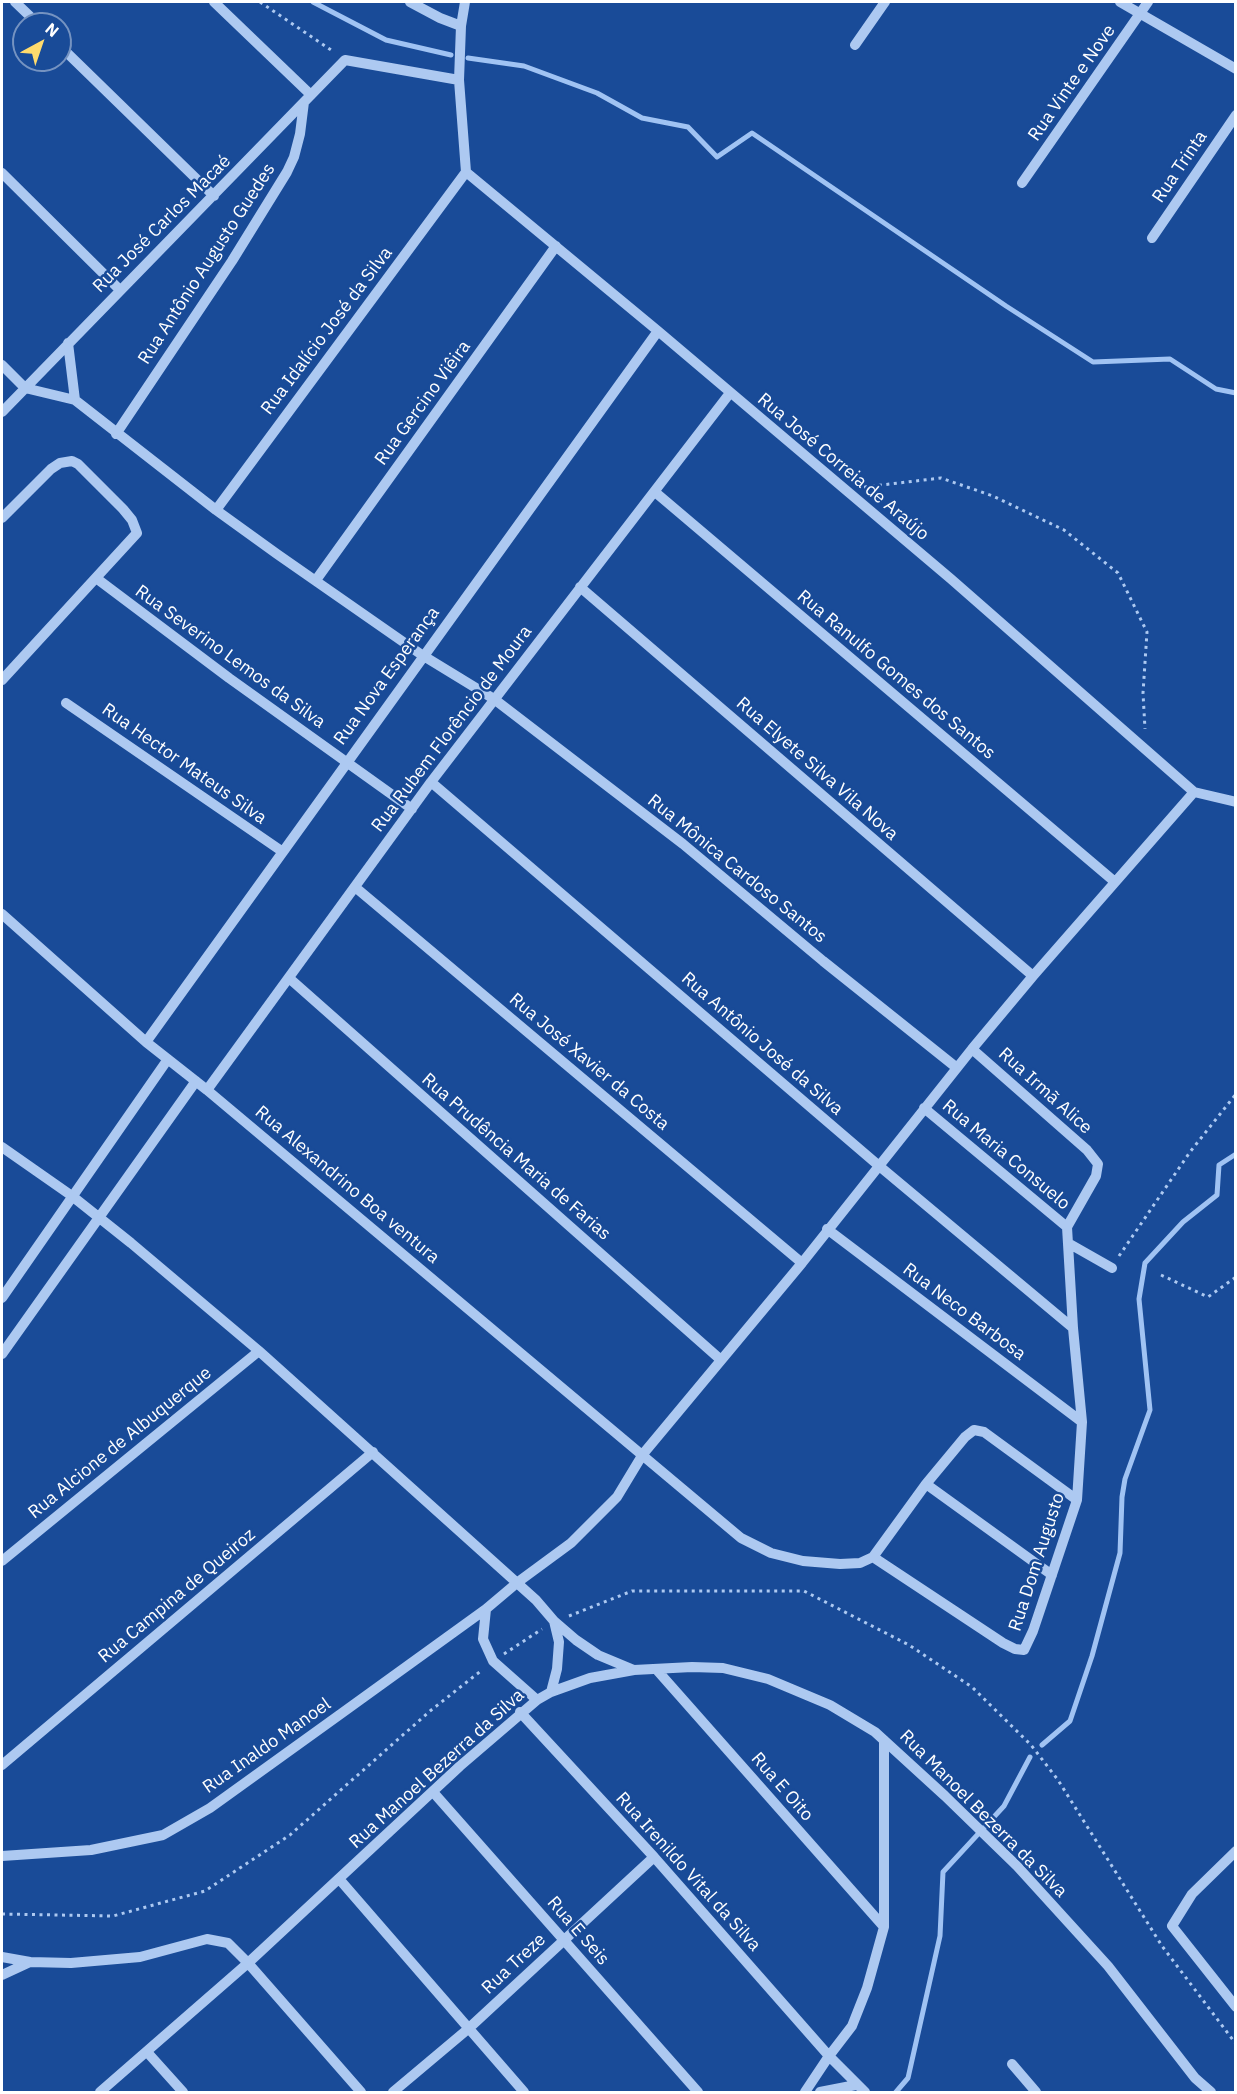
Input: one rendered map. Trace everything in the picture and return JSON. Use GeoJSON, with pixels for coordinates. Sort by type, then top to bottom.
{"type":"FeatureCollection","features":[{"type":"Feature","properties":{"kind":"street"},"geometry":{"type":"LineString","coordinates":[[214,2],[307,99]]}},
{"type":"Feature","properties":{"kind":"street"},"geometry":{"type":"LineString","coordinates":[[410,2],[461,26]]}},
{"type":"Feature","properties":{"kind":"street"},"geometry":{"type":"LineString","coordinates":[[465,2],[461,26],[459,80],[466,172]]}},
{"type":"Feature","properties":{"kind":"street"},"geometry":{"type":"LineString","coordinates":[[855,45],[885,2]]}},
{"type":"Feature","properties":{"kind":"street"},"geometry":{"type":"LineString","coordinates":[[1120,2],[1236,69]]}},
{"type":"Feature","properties":{"kind":"street","name":"Rua Vinte e Nove"},"geometry":{"type":"LineString","coordinates":[[1022,183],[1148,2]]}},
{"type":"Feature","properties":{"kind":"street"},"geometry":{"type":"LineString","coordinates":[[72,58],[214,196]]}},
{"type":"Feature","properties":{"kind":"street"},"geometry":{"type":"LineString","coordinates":[[345,60],[459,80]]}},
{"type":"Feature","properties":{"kind":"street","name":"Rua José Carlos Macaé"},"geometry":{"type":"LineString","coordinates":[[2,412],[119,289],[214,196],[345,60]]}},
{"type":"Feature","properties":{"kind":"street","name":"Rua Antônio Augusto Guedes"},"geometry":{"type":"LineString","coordinates":[[116,434],[232,261],[287,172],[294,157],[307,99]]}},
{"type":"Feature","properties":{"kind":"street","name":"Rua Trinta"},"geometry":{"type":"LineString","coordinates":[[1152,238],[1236,115]]}},
{"type":"Feature","properties":{"kind":"street","name":"Rua José Correia de Araújo"},"geometry":{"type":"LineString","coordinates":[[466,172],[951,579],[1194,792]]}},
{"type":"Feature","properties":{"kind":"street","name":"Rua Idalício José da Silva"},"geometry":{"type":"LineString","coordinates":[[216,510],[466,172]]}},
{"type":"Feature","properties":{"kind":"street"},"geometry":{"type":"LineString","coordinates":[[2,173],[119,289]]}},
{"type":"Feature","properties":{"kind":"street","name":"Rua Gercino Viêira"},"geometry":{"type":"LineString","coordinates":[[316,580],[556,246]]}},
{"type":"Feature","properties":{"kind":"street","name":"Rua Nova Esperança"},"geometry":{"type":"LineString","coordinates":[[146,1042],[422,655],[658,331]]}},
{"type":"Feature","properties":{"kind":"street"},"geometry":{"type":"LineString","coordinates":[[2,365],[25,388],[75,400],[68,343]]}},
{"type":"Feature","properties":{"kind":"street","name":"Rua Rubem Florêncio de Moura"},"geometry":{"type":"LineString","coordinates":[[207,1090],[431,782],[730,393]]}},
{"type":"Feature","properties":{"kind":"street","name":"Rua Mônica Cardoso Santos"},"geometry":{"type":"LineString","coordinates":[[75,400],[216,510],[422,655],[494,699],[683,844],[957,1068]]}},
{"type":"Feature","properties":{"kind":"street"},"geometry":{"type":"LineString","coordinates":[[2,518],[51,469],[60,463],[72,461],[78,464],[123,509],[132,520],[138,533],[6,667],[2,680]]}},
{"type":"Feature","properties":{"kind":"street","name":"Rua Ranulfo Gomes dos Santos"},"geometry":{"type":"LineString","coordinates":[[655,492],[1115,882]]}},
{"type":"Feature","properties":{"kind":"street","name":"Rua Severino Lemos da Silva"},"geometry":{"type":"LineString","coordinates":[[96,578],[229,678],[412,809]]}},
{"type":"Feature","properties":{"kind":"street","name":"Rua Elyete Silva Vila Nova"},"geometry":{"type":"LineString","coordinates":[[580,586],[1033,976]]}},
{"type":"Feature","properties":{"kind":"street","name":"Rua Hector Mateus Silva"},"geometry":{"type":"LineString","coordinates":[[66,703],[283,852]]}},
{"type":"Feature","properties":{"kind":"street","name":"Rua Antônio José da Silva"},"geometry":{"type":"LineString","coordinates":[[431,782],[878,1165],[1073,1328]]}},
{"type":"Feature","properties":{"kind":"street"},"geometry":{"type":"LineString","coordinates":[[1194,792],[1236,802]]}},
{"type":"Feature","properties":{"kind":"street","name":"Rua Inaldo Manoel"},"geometry":{"type":"LineString","coordinates":[[2,1856],[91,1850],[163,1834],[210,1808],[486,1609],[571,1543],[617,1497],[643,1454],[801,1263],[972,1049],[1194,792]]}},
{"type":"Feature","properties":{"kind":"street","name":"Rua José Xavier da Costa"},"geometry":{"type":"LineString","coordinates":[[355,887],[801,1263]]}},
{"type":"Feature","properties":{"kind":"street","name":"Rua Alexandrino Boa ventura"},"geometry":{"type":"LineString","coordinates":[[2,914],[146,1042],[207,1090],[741,1538],[771,1553],[803,1561],[860,1563],[873,1557]]}},
{"type":"Feature","properties":{"kind":"street","name":"Rua Prudência Maria de Farias"},"geometry":{"type":"LineString","coordinates":[[289,978],[722,1360]]}},
{"type":"Feature","properties":{"kind":"street","name":"Rua Irmã Alice"},"geometry":{"type":"LineString","coordinates":[[972,1049],[1098,1164],[1096,1176],[1067,1227]]}},
{"type":"Feature","properties":{"kind":"street"},"geometry":{"type":"LineString","coordinates":[[2,1298],[168,1059]]}},
{"type":"Feature","properties":{"kind":"street"},"geometry":{"type":"LineString","coordinates":[[3,1349],[196,1081]]}},
{"type":"Feature","properties":{"kind":"street","name":"Rua Maria Consuelo"},"geometry":{"type":"LineString","coordinates":[[924,1108],[1067,1227]]}},
{"type":"Feature","properties":{"kind":"street"},"geometry":{"type":"LineString","coordinates":[[2,1147],[72,1196],[259,1351],[518,1582],[576,1641],[598,1655],[634,1671]]}},
{"type":"Feature","properties":{"kind":"street","name":"Rua Dom Augusto"},"geometry":{"type":"LineString","coordinates":[[873,1557],[1002,1643],[1024,1650],[1028,1644],[1077,1500],[1082,1422],[1067,1227]]}},
{"type":"Feature","properties":{"kind":"street","name":"Rua Neco Barbosa"},"geometry":{"type":"LineString","coordinates":[[827,1229],[1082,1422]]}},
{"type":"Feature","properties":{"kind":"street"},"geometry":{"type":"LineString","coordinates":[[1068,1243],[1112,1268]]}},
{"type":"Feature","properties":{"kind":"street","name":"Rua Alcione de Albuquerque"},"geometry":{"type":"LineString","coordinates":[[4,1554],[259,1351]]}},
{"type":"Feature","properties":{"kind":"street"},"geometry":{"type":"LineString","coordinates":[[873,1557],[926,1484],[965,1437],[974,1430],[980,1430],[1077,1500]]}},
{"type":"Feature","properties":{"kind":"street","name":"Rua Campina de Queiroz"},"geometry":{"type":"LineString","coordinates":[[2,1765],[373,1452]]}},
{"type":"Feature","properties":{"kind":"street"},"geometry":{"type":"LineString","coordinates":[[926,1484],[1052,1575]]}},
{"type":"Feature","properties":{"kind":"street"},"geometry":{"type":"LineString","coordinates":[[486,1609],[483,1639],[493,1661],[537,1700]]}},
{"type":"Feature","properties":{"kind":"street"},"geometry":{"type":"LineString","coordinates":[[551,1692],[557,1669],[559,1642],[554,1621]]}},
{"type":"Feature","properties":{"kind":"street","name":"Rua Manoel Bezerra da Silva"},"geometry":{"type":"LineString","coordinates":[[100,2092],[340,1880],[520,1712],[551,1692],[590,1678],[634,1671],[692,1666],[723,1668],[768,1679],[830,1705],[875,1732],[1017,1866],[1108,1966],[1196,2078],[1211,2092]]}},
{"type":"Feature","properties":{"kind":"street","name":"Rua E Oito"},"geometry":{"type":"LineString","coordinates":[[656,1669],[884,1927]]}},
{"type":"Feature","properties":{"kind":"street","name":"Rua Irenildo Vital da Silva"},"geometry":{"type":"LineString","coordinates":[[520,1712],[654,1857],[829,2056],[856,2085],[866,2092]]}},
{"type":"Feature","properties":{"kind":"street"},"geometry":{"type":"LineString","coordinates":[[806,2092],[852,2026],[867,1988],[884,1927],[884,1740]]}},
{"type":"Feature","properties":{"kind":"street","name":"Rua E Seis"},"geometry":{"type":"LineString","coordinates":[[433,1792],[698,2092]]}},
{"type":"Feature","properties":{"kind":"street"},"geometry":{"type":"LineString","coordinates":[[1236,1851],[1192,1894],[1172,1926],[1236,2007]]}},
{"type":"Feature","properties":{"kind":"street","name":"Rua Treze"},"geometry":{"type":"LineString","coordinates":[[393,2092],[468,2029],[654,1857]]}},
{"type":"Feature","properties":{"kind":"street"},"geometry":{"type":"LineString","coordinates":[[340,1880],[524,2092]]}},
{"type":"Feature","properties":{"kind":"street"},"geometry":{"type":"LineString","coordinates":[[2,1957],[30,1962],[71,1962],[140,1957],[207,1939],[228,1943],[362,2092]]}},
{"type":"Feature","properties":{"kind":"street"},"geometry":{"type":"LineString","coordinates":[[2,1975],[30,1962]]}},
{"type":"Feature","properties":{"kind":"street"},"geometry":{"type":"LineString","coordinates":[[147,2052],[183,2092]]}},
{"type":"Feature","properties":{"kind":"street"},"geometry":{"type":"LineString","coordinates":[[1012,2064],[1036,2092]]}},
{"type":"Feature","properties":{"kind":"street"},"geometry":{"type":"LineString","coordinates":[[820,2092],[856,2085]]}},
{"type":"Feature","properties":{"kind":"path"},"geometry":{"type":"LineString","coordinates":[[260,2],[345,60]]}},
{"type":"Feature","properties":{"kind":"path"},"geometry":{"type":"LineString","coordinates":[[844,490],[941,478],[993,496],[1064,530],[1118,573],[1147,632],[1143,693],[1145,750]]}},
{"type":"Feature","properties":{"kind":"path"},"geometry":{"type":"LineString","coordinates":[[1112,1268],[1190,1152],[1236,1094]]}},
{"type":"Feature","properties":{"kind":"path"},"geometry":{"type":"LineString","coordinates":[[1161,1275],[1208,1297],[1236,1277]]}},
{"type":"Feature","properties":{"kind":"path"},"geometry":{"type":"LineString","coordinates":[[2,1914],[113,1916],[205,1891],[290,1835],[430,1711],[493,1661],[554,1621],[632,1592],[804,1592],[909,1645],[972,1687],[1031,1745],[1058,1780],[1162,1946],[1236,2044]]}},
{"type":"Feature","properties":{"kind":"waterway"},"geometry":{"type":"LineString","coordinates":[[313,2],[386,40],[451,55]]}},
{"type":"Feature","properties":{"kind":"waterway"},"geometry":{"type":"LineString","coordinates":[[468,58],[524,66],[597,93],[642,118],[688,127],[717,157],[752,133],[1006,306],[1093,362],[1170,359],[1216,389],[1236,393]]}},
{"type":"Feature","properties":{"kind":"waterway"},"geometry":{"type":"LineString","coordinates":[[1042,1745],[1070,1721],[1092,1656],[1120,1553],[1125,1479],[1150,1410],[1139,1299],[1145,1263],[1183,1222],[1217,1195],[1219,1165],[1236,1154]]}},
{"type":"Feature","properties":{"kind":"waterway"},"geometry":{"type":"LineString","coordinates":[[896,2092],[908,2078],[940,1936],[943,1872],[1004,1806],[1030,1757]]}}]}
